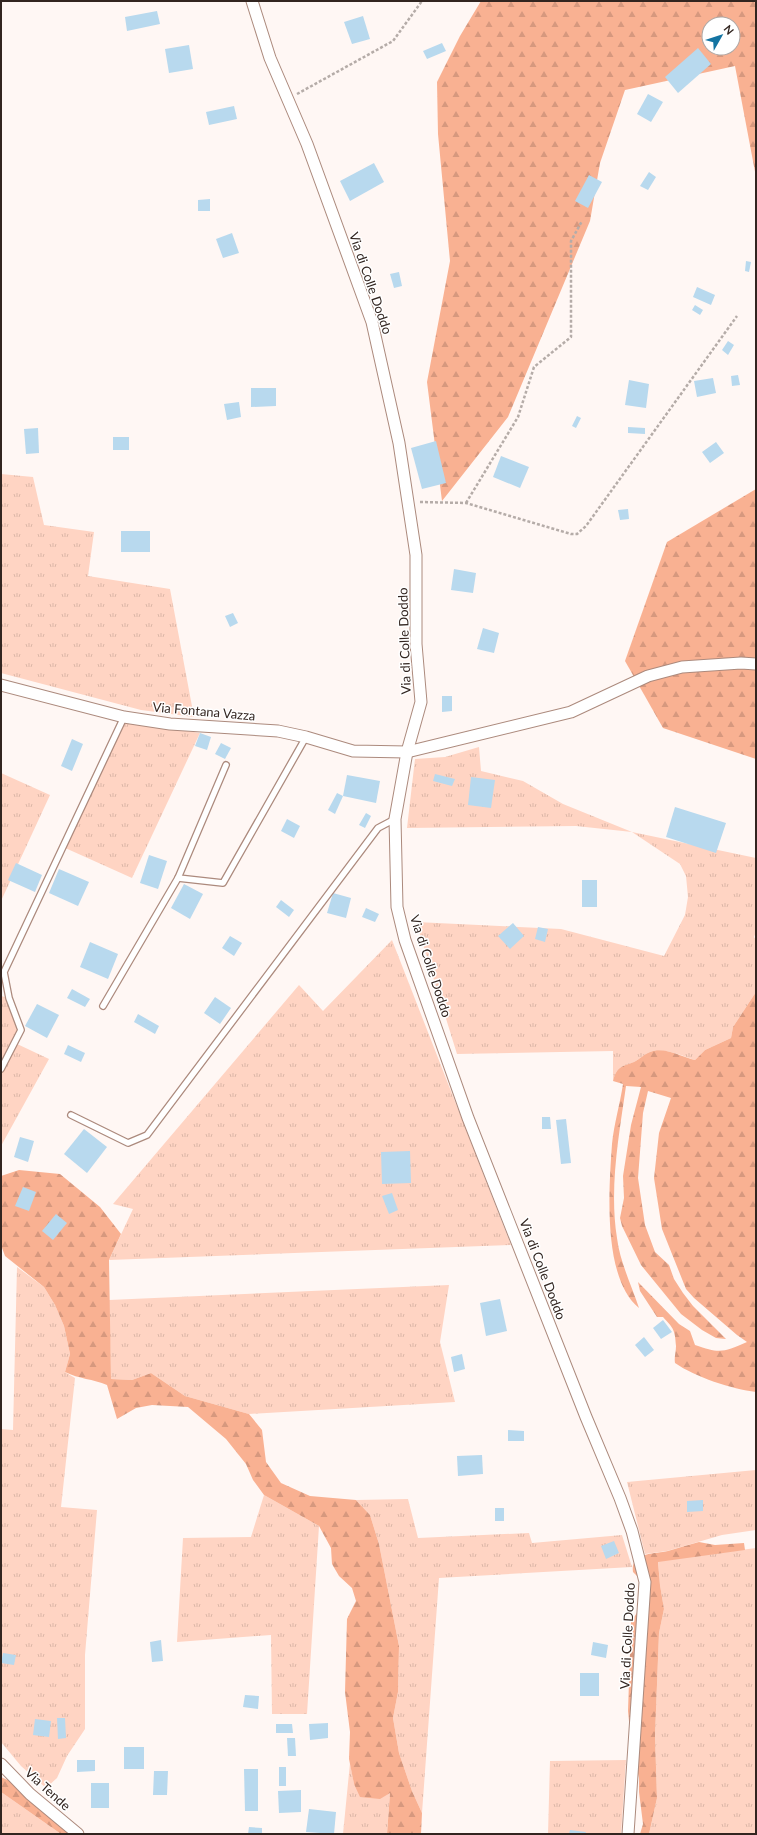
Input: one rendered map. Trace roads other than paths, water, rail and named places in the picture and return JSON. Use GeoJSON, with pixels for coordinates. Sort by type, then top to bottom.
{"type":"FeatureCollection","features":[{"type":"Feature","properties":{"kind":"street","name":"Via di Colle Doddo"},"geometry":{"type":"LineString","coordinates":[[252,1],[270,58],[307,144],[372,322],[399,443],[416,555],[416,644],[421,702],[407,752],[395,819],[397,907],[405,940],[468,1118],[620,1498],[632,1532],[645,1582],[628,1834]]}},
{"type":"Feature","properties":{"kind":"street","name":"Via Fontana Vazza"},"geometry":{"type":"LineString","coordinates":[[1,684],[124,717],[170,724],[278,731],[306,737],[353,751],[407,752],[571,712],[648,676],[682,667],[741,663],[756,664]]}},
{"type":"Feature","properties":{"kind":"street","name":"Via Tende"},"geometry":{"type":"LineString","coordinates":[[1,1764],[5,1771],[54,1815],[78,1834]]}},
{"type":"Feature","properties":{"kind":"lane"},"geometry":{"type":"LineString","coordinates":[[1,1069],[21,1030],[9,998],[4,972],[124,717]]}},
{"type":"Feature","properties":{"kind":"lane"},"geometry":{"type":"LineString","coordinates":[[178,878],[223,883],[306,737]]}},
{"type":"Feature","properties":{"kind":"lane"},"geometry":{"type":"LineString","coordinates":[[103,1006],[178,878],[226,766]]}},
{"type":"Feature","properties":{"kind":"lane"},"geometry":{"type":"LineString","coordinates":[[71,1115],[128,1143],[147,1135],[378,828],[395,819]]}}]}
